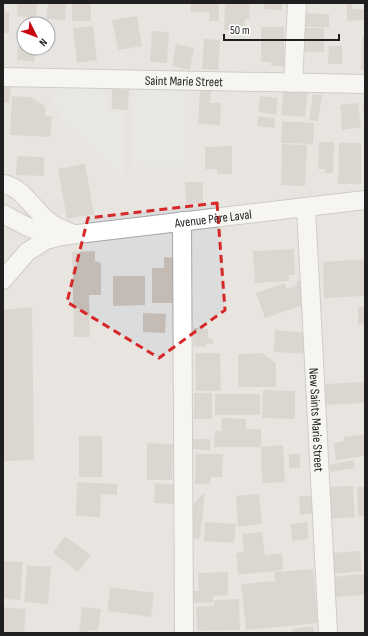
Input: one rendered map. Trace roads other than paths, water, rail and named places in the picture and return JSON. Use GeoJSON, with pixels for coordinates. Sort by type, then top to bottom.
{"type":"FeatureCollection","features":[{"type":"Feature","properties":{"kind":"street"},"geometry":{"type":"LineString","coordinates":[[293,83],[297,3]]}},
{"type":"Feature","properties":{"kind":"street","name":"Saint Marie Street"},"geometry":{"type":"LineString","coordinates":[[3,78],[365,84]]}},
{"type":"Feature","properties":{"kind":"street"},"geometry":{"type":"LineString","coordinates":[[4,184],[12,186],[20,192],[49,222],[67,235]]}},
{"type":"Feature","properties":{"kind":"street","name":"Avenue Père Laval"},"geometry":{"type":"LineString","coordinates":[[67,235],[365,200]]}},
{"type":"Feature","properties":{"kind":"street","name":"New Saints Marie Street"},"geometry":{"type":"LineString","coordinates":[[306,207],[328,633]]}},
{"type":"Feature","properties":{"kind":"street"},"geometry":{"type":"LineString","coordinates":[[12,221],[45,234],[67,235]]}},
{"type":"Feature","properties":{"kind":"street"},"geometry":{"type":"LineString","coordinates":[[3,280],[30,246],[31,239],[29,233],[12,221]]}},
{"type":"Feature","properties":{"kind":"street"},"geometry":{"type":"LineString","coordinates":[[182,221],[184,633]]}},
{"type":"Feature","properties":{"kind":"street"},"geometry":{"type":"LineString","coordinates":[[3,260],[11,261],[25,254],[46,240],[67,235]]}}]}
